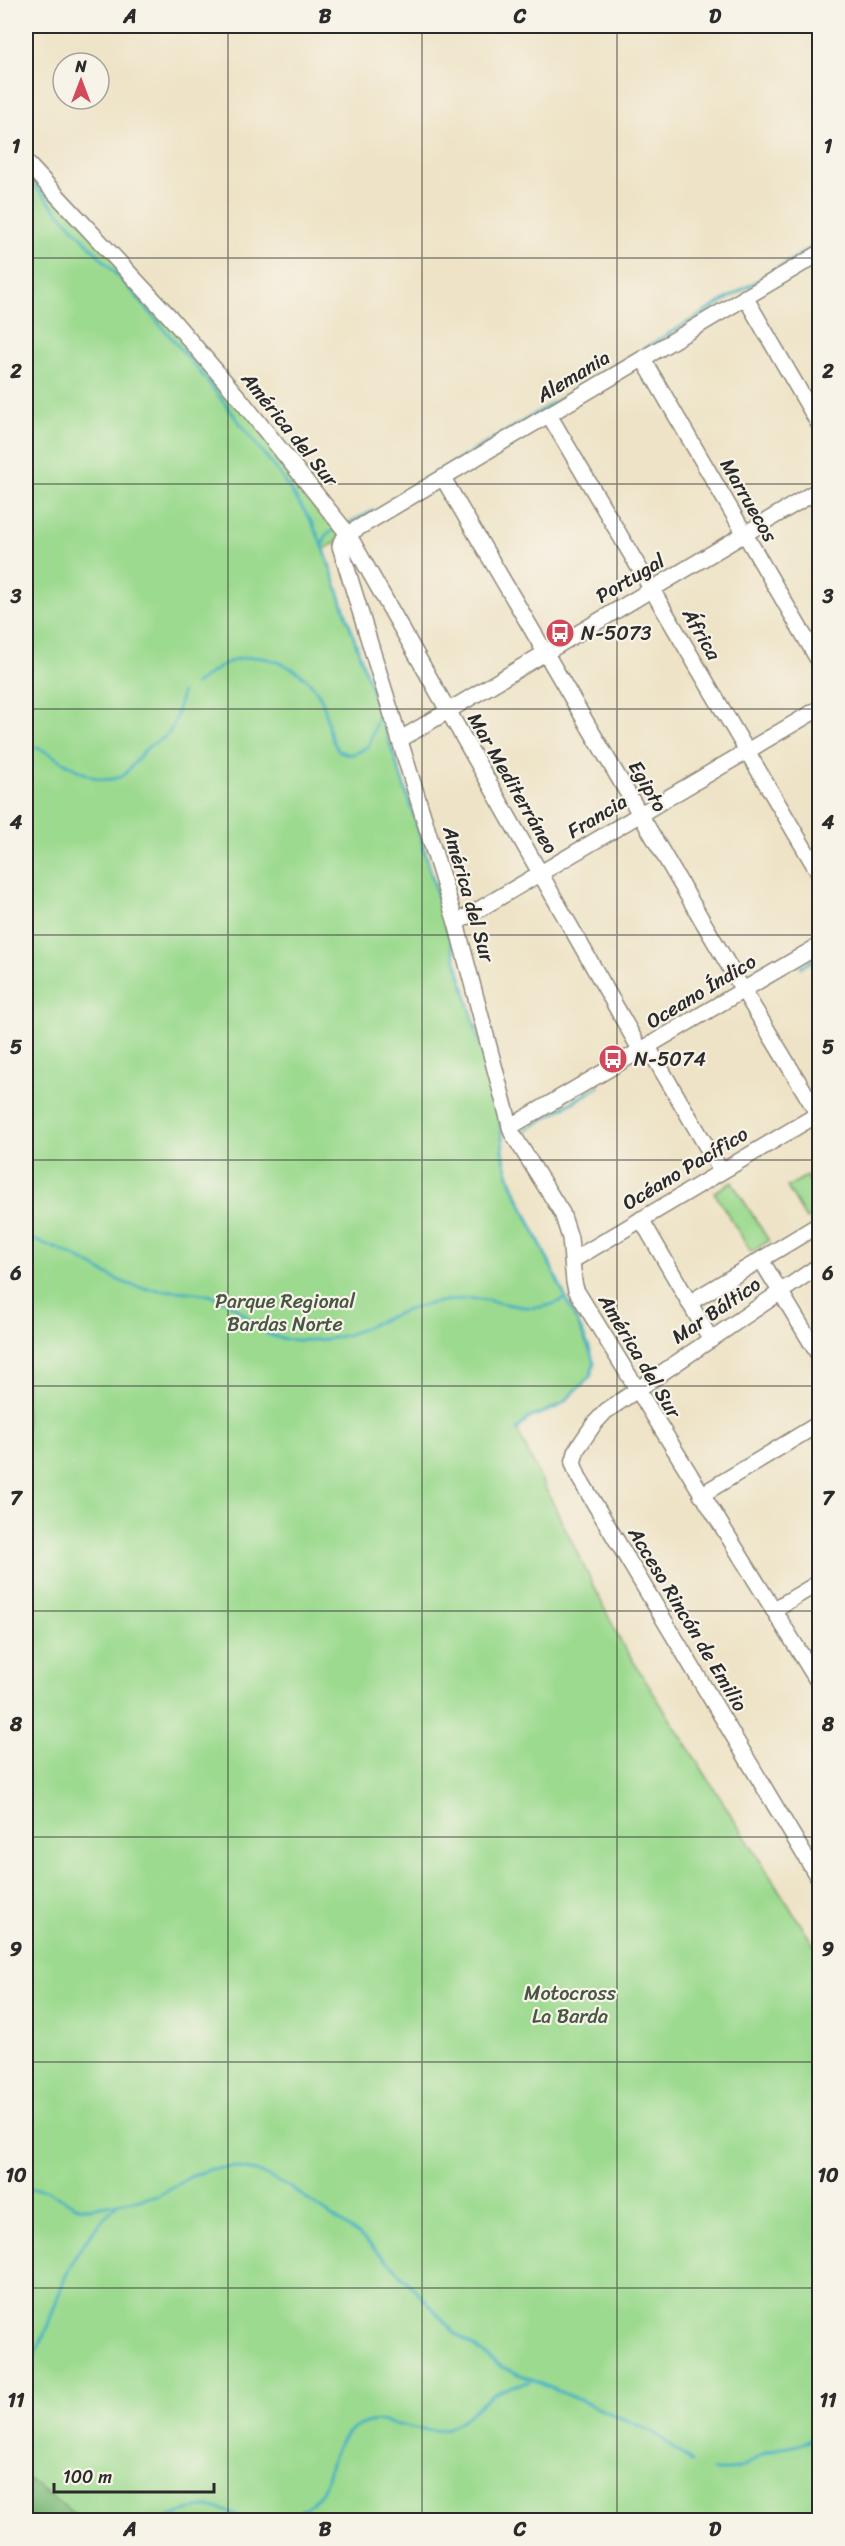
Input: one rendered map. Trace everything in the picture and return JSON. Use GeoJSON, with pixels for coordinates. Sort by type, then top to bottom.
{"type":"FeatureCollection","features":[{"type":"Feature","properties":{"kind":"street","name":"América del Sur"},"geometry":{"type":"LineString","coordinates":[[26,162],[184,333],[348,534],[341,542],[340,551],[456,923],[510,1127],[517,1144],[561,1213],[570,1238],[576,1290],[819,1685]]}},
{"type":"Feature","properties":{"kind":"street","name":"Alemania"},"geometry":{"type":"LineString","coordinates":[[348,534],[819,253]]}},
{"type":"Feature","properties":{"kind":"street"},"geometry":{"type":"LineString","coordinates":[[745,297],[819,426]]}},
{"type":"Feature","properties":{"kind":"street","name":"Marruecos"},"geometry":{"type":"LineString","coordinates":[[643,359],[819,663]]}},
{"type":"Feature","properties":{"kind":"street","name":"África"},"geometry":{"type":"LineString","coordinates":[[549,415],[819,875]]}},
{"type":"Feature","properties":{"kind":"street","name":"Egipto"},"geometry":{"type":"LineString","coordinates":[[443,478],[743,990],[819,1113]]}},
{"type":"Feature","properties":{"kind":"street","name":"Portugal"},"geometry":{"type":"LineString","coordinates":[[400,739],[819,489]]}},
{"type":"Feature","properties":{"kind":"street","name":"Mar Mediterráneo"},"geometry":{"type":"LineString","coordinates":[[348,534],[541,874],[644,1049],[721,1171]]}},
{"type":"Feature","properties":{"kind":"street","name":"Francia"},"geometry":{"type":"LineString","coordinates":[[456,923],[819,708]]}},
{"type":"Feature","properties":{"kind":"street","name":"Oceano Índico"},"geometry":{"type":"LineString","coordinates":[[510,1127],[819,945]]}},
{"type":"Feature","properties":{"kind":"street","name":"Océano Pacífico"},"geometry":{"type":"LineString","coordinates":[[573,1260],[819,1113]]}},
{"type":"Feature","properties":{"kind":"street"},"geometry":{"type":"LineString","coordinates":[[641,1219],[711,1340]]}},
{"type":"Feature","properties":{"kind":"street","name":"Mar Báltico"},"geometry":{"type":"LineString","coordinates":[[689,1303],[819,1224]]}},
{"type":"Feature","properties":{"kind":"street"},"geometry":{"type":"LineString","coordinates":[[761,1260],[819,1357]]}},
{"type":"Feature","properties":{"kind":"street","name":"Mar Báltico"},"geometry":{"type":"LineString","coordinates":[[635,1389],[765,1304],[819,1265]]}},
{"type":"Feature","properties":{"kind":"street","name":"Acceso Rincón de Emilio"},"geometry":{"type":"LineString","coordinates":[[635,1389],[613,1405],[594,1424],[577,1449],[573,1462],[574,1470],[819,1881]]}},
{"type":"Feature","properties":{"kind":"street"},"geometry":{"type":"LineString","coordinates":[[701,1495],[819,1423]]}},
{"type":"Feature","properties":{"kind":"street"},"geometry":{"type":"LineString","coordinates":[[773,1610],[819,1582]]}},
{"type":"Feature","properties":{"kind":"green space","name":"Parque Regional Bardas Norte"},"geometry":{"type":"Polygon","coordinates":[[[26,162],[170,317],[348,534],[324,550],[415,818],[494,1091],[507,1171],[594,1364],[590,1377],[565,1402],[529,1418],[517,1430],[621,1642],[819,1953],[819,2520],[26,2520],[26,162]]]}},
{"type":"Feature","properties":{"kind":"green space"},"geometry":{"type":"Polygon","coordinates":[[[806,1176],[819,1198],[819,1211],[806,1219],[787,1187],[806,1176]]]}},
{"type":"Feature","properties":{"kind":"green space"},"geometry":{"type":"Polygon","coordinates":[[[732,1182],[769,1241],[751,1252],[714,1192],[732,1182]]]}},
{"type":"Feature","properties":{"kind":"green space"},"geometry":{"type":"Polygon","coordinates":[[[26,2477],[82,2520],[26,2520],[26,2477]]]}},
{"type":"Feature","properties":{"kind":"waterway"},"geometry":{"type":"LineString","coordinates":[[26,177],[131,290],[201,373],[281,476],[311,521],[324,549],[415,818],[480,1043]]}},
{"type":"Feature","properties":{"kind":"waterway"},"geometry":{"type":"LineString","coordinates":[[423,481],[820,243]]}},
{"type":"Feature","properties":{"kind":"waterway"},"geometry":{"type":"LineString","coordinates":[[351,522],[373,511]]}},
{"type":"Feature","properties":{"kind":"waterway"},"geometry":{"type":"LineString","coordinates":[[323,545],[326,535],[337,528]]}},
{"type":"Feature","properties":{"kind":"waterway"},"geometry":{"type":"LineString","coordinates":[[195,684],[234,660],[261,658],[287,666],[309,681],[317,692],[323,703],[333,741],[340,751],[348,754],[355,753],[369,745],[378,716]]}},
{"type":"Feature","properties":{"kind":"waterway"},"geometry":{"type":"LineString","coordinates":[[26,745],[37,748],[87,775],[99,779],[111,779],[123,775],[146,748],[169,732],[182,693]]}},
{"type":"Feature","properties":{"kind":"waterway"},"geometry":{"type":"LineString","coordinates":[[801,967],[820,956]]}},
{"type":"Feature","properties":{"kind":"waterway"},"geometry":{"type":"LineString","coordinates":[[519,1134],[598,1087]]}},
{"type":"Feature","properties":{"kind":"waterway"},"geometry":{"type":"LineString","coordinates":[[500,1116],[504,1159],[512,1184],[589,1347],[594,1364],[590,1377],[558,1407],[529,1418],[517,1430]]}},
{"type":"Feature","properties":{"kind":"waterway"},"geometry":{"type":"LineString","coordinates":[[26,1237],[74,1256],[130,1285],[148,1289],[199,1293],[219,1298],[235,1307],[265,1332],[286,1339],[329,1339],[360,1330],[423,1305],[445,1301],[474,1299],[513,1306],[539,1307],[566,1298]]}},
{"type":"Feature","properties":{"kind":"waterway"},"geometry":{"type":"LineString","coordinates":[[26,2189],[44,2189],[78,2207],[90,2208],[157,2196],[192,2176],[211,2169],[234,2167],[256,2171],[293,2189],[359,2235],[395,2268],[455,2333],[502,2367],[642,2427],[656,2434],[692,2462]]}},
{"type":"Feature","properties":{"kind":"waterway"},"geometry":{"type":"LineString","coordinates":[[26,2366],[45,2333],[71,2263],[88,2237],[116,2205]]}},
{"type":"Feature","properties":{"kind":"waterway"},"geometry":{"type":"LineString","coordinates":[[161,2520],[201,2508],[223,2510],[254,2521],[293,2514],[311,2504],[319,2495],[325,2485],[339,2443],[358,2426],[381,2421],[426,2430],[446,2428],[465,2418],[497,2393],[529,2382]]}},
{"type":"Feature","properties":{"kind":"waterway"},"geometry":{"type":"LineString","coordinates":[[713,2470],[737,2469],[769,2451],[804,2443],[810,2439],[820,2425]]}},
{"type":"Feature","properties":{"kind":"place","name":"N-5073"},"geometry":{"type":"Point","coordinates":[560,633]}},
{"type":"Feature","properties":{"kind":"place","name":"N-5074"},"geometry":{"type":"Point","coordinates":[613,1059]}},
{"type":"Feature","properties":{"kind":"park label","name":"Motocross La Barda"},"geometry":{"type":"Point","coordinates":[570,2004]}}]}
